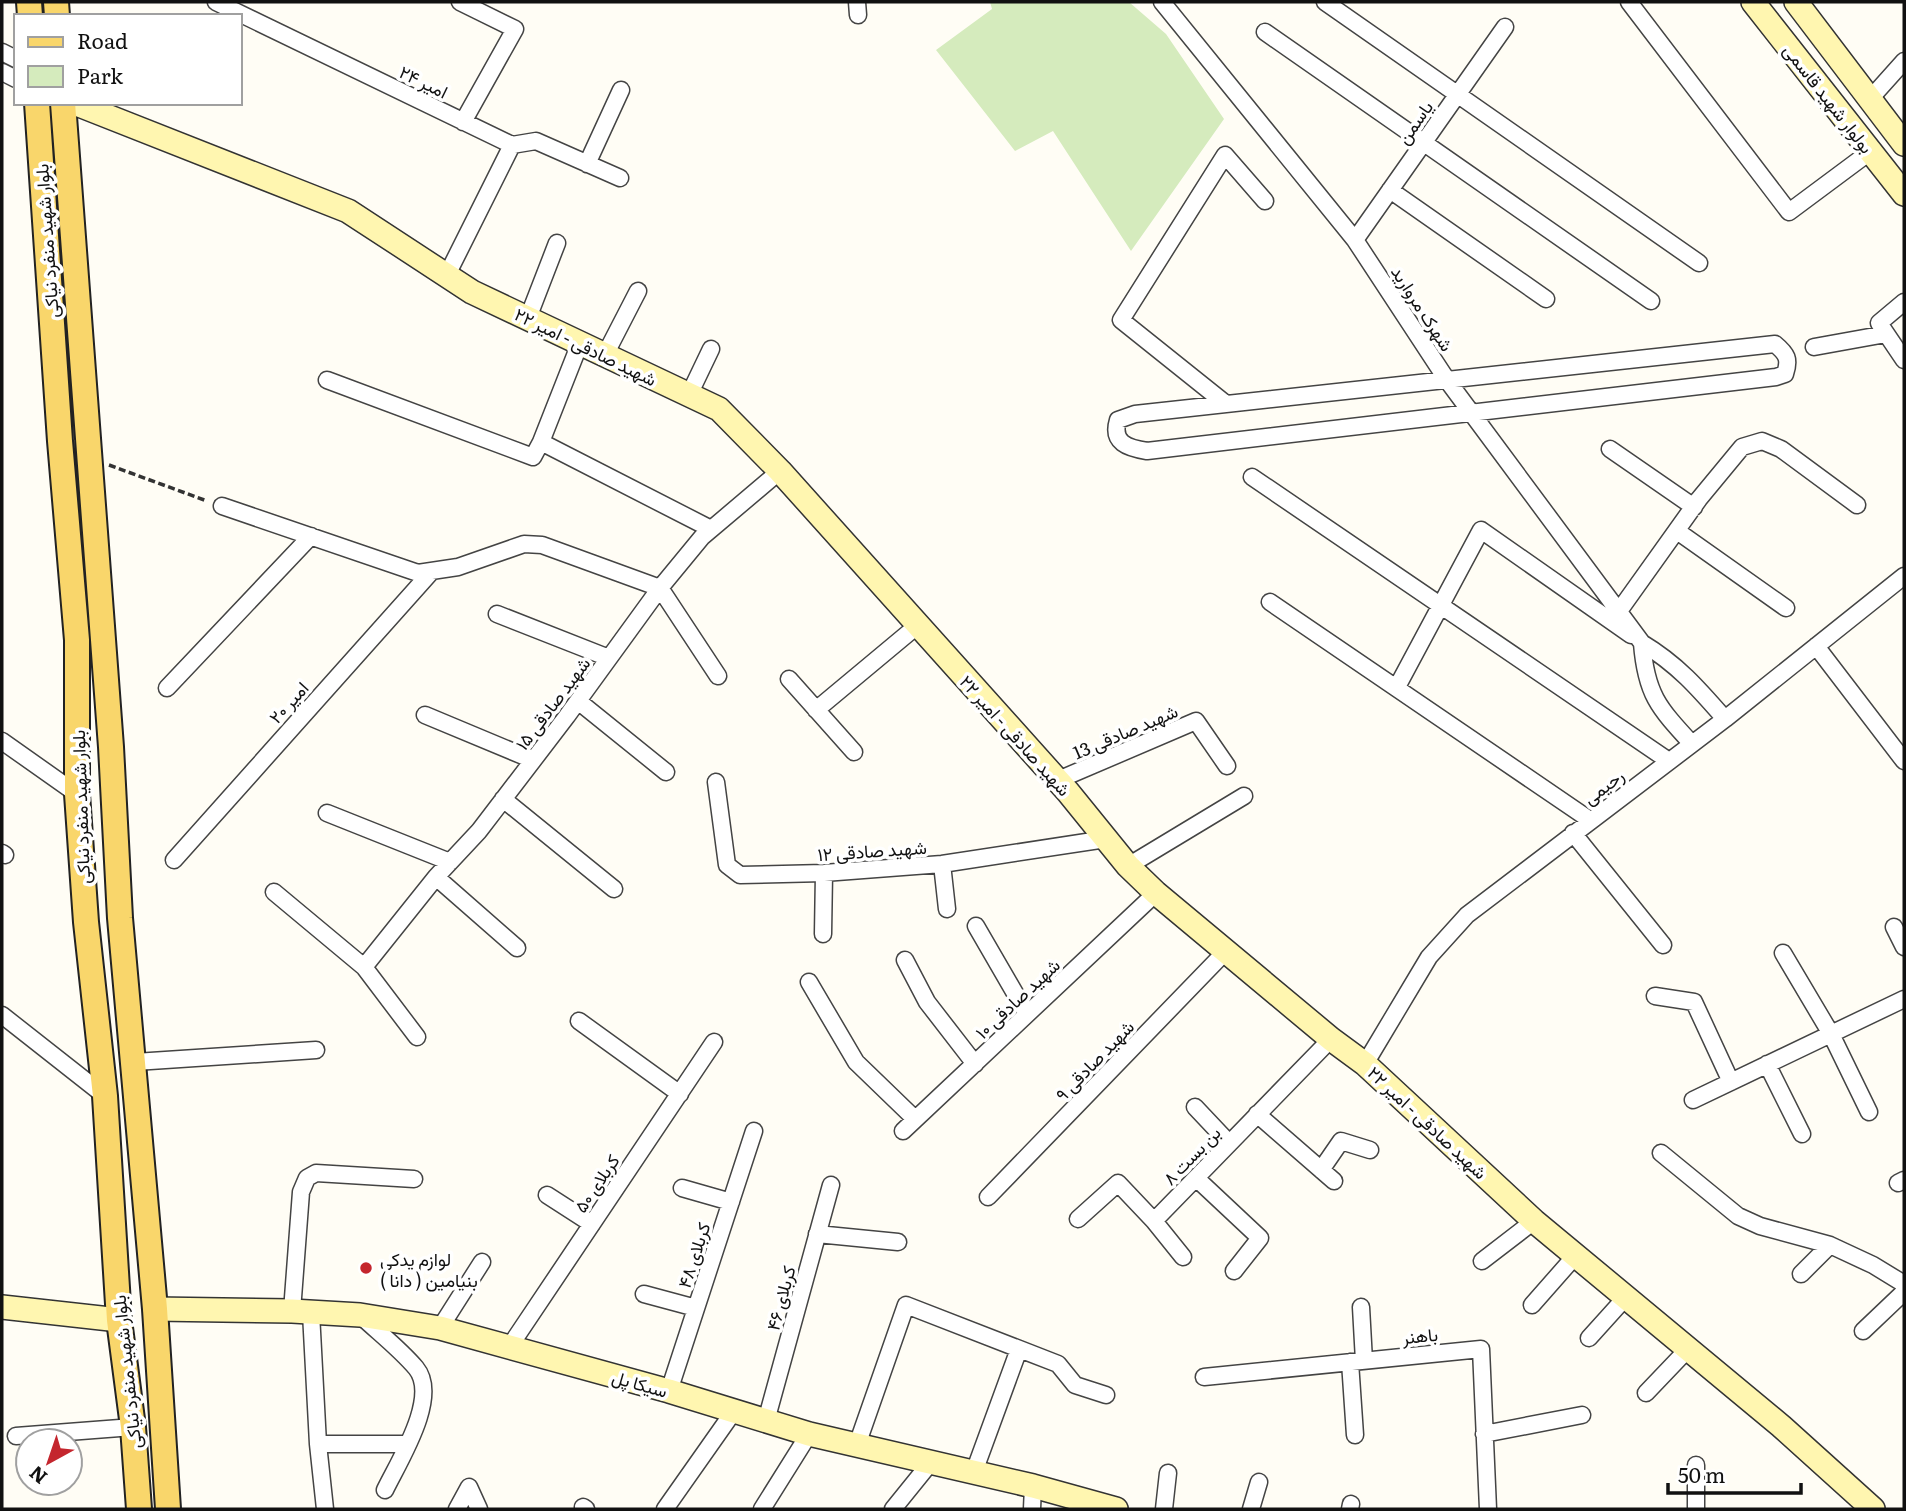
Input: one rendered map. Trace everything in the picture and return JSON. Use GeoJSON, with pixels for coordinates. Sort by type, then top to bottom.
{"type":"FeatureCollection","features":[{"type":"Feature","properties":{"kind":"main road","name":"بلوار شهید منفرد نیاکی"},"geometry":{"type":"LineString","coordinates":[[37,105],[60,441],[77,640],[77,794],[86,922],[105,1096],[119,1320],[133,1427],[139,1509]]}},
{"type":"Feature","properties":{"kind":"main road","name":"بلوار شهید منفرد نیاکی"},"geometry":{"type":"LineString","coordinates":[[63,105],[111,747],[120,918],[135,1062],[169,1509]]}},
{"type":"Feature","properties":{"kind":"main road"},"geometry":{"type":"LineString","coordinates":[[86,922],[120,918]]}},
{"type":"Feature","properties":{"kind":"street","name":"امیر ۲۴"},"geometry":{"type":"LineString","coordinates":[[216,2],[241,14]]}},
{"type":"Feature","properties":{"kind":"street"},"geometry":{"type":"LineString","coordinates":[[460,2],[515,29],[463,122]]}},
{"type":"Feature","properties":{"kind":"street","name":"شهرک مروارید"},"geometry":{"type":"LineString","coordinates":[[1162,2],[1355,240],[1447,380],[1642,643],[1685,673],[1726,719]]}},
{"type":"Feature","properties":{"kind":"street"},"geometry":{"type":"LineString","coordinates":[[1325,2],[1699,263]]}},
{"type":"Feature","properties":{"kind":"street"},"geometry":{"type":"LineString","coordinates":[[1629,2],[1789,212],[1871,151]]}},
{"type":"Feature","properties":{"kind":"street","name":"بولوار شهید قاسمی"},"geometry":{"type":"LineString","coordinates":[[1753,2],[1904,194]]}},
{"type":"Feature","properties":{"kind":"street","name":"بولوار شهید قاسمی"},"geometry":{"type":"LineString","coordinates":[[1796,2],[1904,144]]}},
{"type":"Feature","properties":{"kind":"street","name":"امیر ۲۴"},"geometry":{"type":"LineString","coordinates":[[242,15],[512,145],[536,141],[620,178]]}},
{"type":"Feature","properties":{"kind":"street","name":"یاسمن"},"geometry":{"type":"LineString","coordinates":[[1355,240],[1505,27]]}},
{"type":"Feature","properties":{"kind":"street"},"geometry":{"type":"LineString","coordinates":[[1265,32],[1651,301]]}},
{"type":"Feature","properties":{"kind":"street"},"geometry":{"type":"LineString","coordinates":[[1870,99],[1904,61]]}},
{"type":"Feature","properties":{"kind":"street"},"geometry":{"type":"LineString","coordinates":[[587,164],[621,90]]}},
{"type":"Feature","properties":{"kind":"street","name":"شهید صادقی - امیر ۲۲"},"geometry":{"type":"LineString","coordinates":[[79,105],[348,211],[472,292],[719,409],[780,471],[1058,780],[1128,866],[1156,893],[1331,1039],[1364,1063],[1534,1221],[1781,1426],[1873,1509]]}},
{"type":"Feature","properties":{"kind":"street"},"geometry":{"type":"LineString","coordinates":[[447,275],[512,145]]}},
{"type":"Feature","properties":{"kind":"street"},"geometry":{"type":"LineString","coordinates":[[1226,404],[1121,320],[1225,155],[1265,201]]}},
{"type":"Feature","properties":{"kind":"street"},"geometry":{"type":"LineString","coordinates":[[1390,190],[1546,299]]}},
{"type":"Feature","properties":{"kind":"street"},"geometry":{"type":"LineString","coordinates":[[527,318],[557,243]]}},
{"type":"Feature","properties":{"kind":"street"},"geometry":{"type":"LineString","coordinates":[[605,355],[638,291]]}},
{"type":"Feature","properties":{"kind":"street"},"geometry":{"type":"LineString","coordinates":[[1814,347],[1883,329],[1904,302]]}},
{"type":"Feature","properties":{"kind":"street"},"geometry":{"type":"LineString","coordinates":[[1883,329],[1904,360]]}},
{"type":"Feature","properties":{"kind":"street"},"geometry":{"type":"LineString","coordinates":[[327,380],[533,457],[580,343]]}},
{"type":"Feature","properties":{"kind":"street"},"geometry":{"type":"LineString","coordinates":[[1775,344],[1786,353],[1788,363],[1784,374],[1776,377],[1147,451],[1129,448],[1119,439],[1115,429],[1118,420],[1135,414],[1447,380],[1775,344]]}},
{"type":"Feature","properties":{"kind":"street"},"geometry":{"type":"LineString","coordinates":[[689,395],[711,349]]}},
{"type":"Feature","properties":{"kind":"street"},"geometry":{"type":"LineString","coordinates":[[1619,611],[1676,531],[1742,447],[1762,441],[1781,449],[1857,505]]}},
{"type":"Feature","properties":{"kind":"street"},"geometry":{"type":"LineString","coordinates":[[541,442],[710,529]]}},
{"type":"Feature","properties":{"kind":"street"},"geometry":{"type":"LineString","coordinates":[[1610,449],[1694,507]]}},
{"type":"Feature","properties":{"kind":"street","name":"شهید صادقی ۱۵"},"geometry":{"type":"LineString","coordinates":[[364,967],[436,877],[479,831],[660,588],[710,529],[780,471]]}},
{"type":"Feature","properties":{"kind":"street"},"geometry":{"type":"LineString","coordinates":[[1252,477],[1669,761]]}},
{"type":"Feature","properties":{"kind":"street"},"geometry":{"type":"LineString","coordinates":[[222,506],[418,573],[458,567],[524,544],[542,545],[660,588],[718,676]]}},
{"type":"Feature","properties":{"kind":"street"},"geometry":{"type":"LineString","coordinates":[[1397,687],[1481,530],[1642,643]]}},
{"type":"Feature","properties":{"kind":"street"},"geometry":{"type":"LineString","coordinates":[[1676,531],[1786,608]]}},
{"type":"Feature","properties":{"kind":"street"},"geometry":{"type":"LineString","coordinates":[[167,688],[311,536]]}},
{"type":"Feature","properties":{"kind":"street","name":"امیر ۲۰"},"geometry":{"type":"LineString","coordinates":[[174,860],[432,571]]}},
{"type":"Feature","properties":{"kind":"street","name":"رحیمی"},"geometry":{"type":"LineString","coordinates":[[1364,1063],[1429,957],[1467,915],[1726,719],[1902,581]]}},
{"type":"Feature","properties":{"kind":"street"},"geometry":{"type":"LineString","coordinates":[[1270,602],[1590,820]]}},
{"type":"Feature","properties":{"kind":"street"},"geometry":{"type":"LineString","coordinates":[[497,614],[609,658]]}},
{"type":"Feature","properties":{"kind":"street"},"geometry":{"type":"LineString","coordinates":[[816,710],[918,625]]}},
{"type":"Feature","properties":{"kind":"street","name":"شهرک مروارید"},"geometry":{"type":"LineString","coordinates":[[1642,643],[1644,669],[1651,692],[1669,719],[1692,744]]}},
{"type":"Feature","properties":{"kind":"street"},"geometry":{"type":"LineString","coordinates":[[1816,646],[1904,761]]}},
{"type":"Feature","properties":{"kind":"street"},"geometry":{"type":"LineString","coordinates":[[789,679],[854,752]]}},
{"type":"Feature","properties":{"kind":"street"},"geometry":{"type":"LineString","coordinates":[[578,701],[666,772]]}},
{"type":"Feature","properties":{"kind":"street"},"geometry":{"type":"LineString","coordinates":[[425,715],[533,760]]}},
{"type":"Feature","properties":{"kind":"street","name":"شهید صادقی 13"},"geometry":{"type":"LineString","coordinates":[[1058,780],[1196,721],[1227,766]]}},
{"type":"Feature","properties":{"kind":"street"},"geometry":{"type":"LineString","coordinates":[[2,741],[77,794]]}},
{"type":"Feature","properties":{"kind":"street","name":"شهید صادقی ۱۲"},"geometry":{"type":"LineString","coordinates":[[716,782],[727,865],[740,875],[824,873],[942,864],[1106,839]]}},
{"type":"Feature","properties":{"kind":"street"},"geometry":{"type":"LineString","coordinates":[[1128,866],[1244,796]]}},
{"type":"Feature","properties":{"kind":"street"},"geometry":{"type":"LineString","coordinates":[[503,799],[614,889]]}},
{"type":"Feature","properties":{"kind":"street"},"geometry":{"type":"LineString","coordinates":[[327,813],[450,862]]}},
{"type":"Feature","properties":{"kind":"street"},"geometry":{"type":"LineString","coordinates":[[1573,834],[1663,945]]}},
{"type":"Feature","properties":{"kind":"street"},"geometry":{"type":"LineString","coordinates":[[942,864],[947,909]]}},
{"type":"Feature","properties":{"kind":"street"},"geometry":{"type":"LineString","coordinates":[[823,934],[824,873]]}},
{"type":"Feature","properties":{"kind":"street"},"geometry":{"type":"LineString","coordinates":[[436,877],[517,948]]}},
{"type":"Feature","properties":{"kind":"street"},"geometry":{"type":"LineString","coordinates":[[274,892],[364,967],[418,1037]]}},
{"type":"Feature","properties":{"kind":"street","name":"شهید صادقی ۱۰"},"geometry":{"type":"LineString","coordinates":[[903,1131],[1156,893]]}},
{"type":"Feature","properties":{"kind":"street"},"geometry":{"type":"LineString","coordinates":[[976,926],[1027,1014]]}},
{"type":"Feature","properties":{"kind":"street"},"geometry":{"type":"LineString","coordinates":[[1894,928],[1904,947]]}},
{"type":"Feature","properties":{"kind":"street","name":"شهید صادقی ۹"},"geometry":{"type":"LineString","coordinates":[[988,1197],[1227,950]]}},
{"type":"Feature","properties":{"kind":"street"},"geometry":{"type":"LineString","coordinates":[[1783,953],[1831,1034],[1869,1112]]}},
{"type":"Feature","properties":{"kind":"street"},"geometry":{"type":"LineString","coordinates":[[905,960],[927,1002],[975,1064]]}},
{"type":"Feature","properties":{"kind":"street"},"geometry":{"type":"LineString","coordinates":[[808,982],[856,1062],[915,1119]]}},
{"type":"Feature","properties":{"kind":"street"},"geometry":{"type":"LineString","coordinates":[[1655,996],[1695,1003],[1731,1082]]}},
{"type":"Feature","properties":{"kind":"street"},"geometry":{"type":"LineString","coordinates":[[1693,1100],[1904,999]]}},
{"type":"Feature","properties":{"kind":"street"},"geometry":{"type":"LineString","coordinates":[[2,1015],[105,1096]]}},
{"type":"Feature","properties":{"kind":"street"},"geometry":{"type":"LineString","coordinates":[[579,1021],[680,1094]]}},
{"type":"Feature","properties":{"kind":"street","name":"بن بست ۸"},"geometry":{"type":"LineString","coordinates":[[1154,1222],[1331,1039]]}},
{"type":"Feature","properties":{"kind":"street","name":"کربلای ۵۰"},"geometry":{"type":"LineString","coordinates":[[510,1346],[714,1042]]}},
{"type":"Feature","properties":{"kind":"street"},"geometry":{"type":"LineString","coordinates":[[135,1062],[316,1050]]}},
{"type":"Feature","properties":{"kind":"street"},"geometry":{"type":"LineString","coordinates":[[1767,1065],[1802,1134]]}},
{"type":"Feature","properties":{"kind":"street"},"geometry":{"type":"LineString","coordinates":[[1195,1107],[1229,1143]]}},
{"type":"Feature","properties":{"kind":"street"},"geometry":{"type":"LineString","coordinates":[[1257,1114],[1327,1176],[1341,1140],[1370,1150]]}},
{"type":"Feature","properties":{"kind":"street","name":"کربلای ۴۸"},"geometry":{"type":"LineString","coordinates":[[668,1391],[754,1131]]}},
{"type":"Feature","properties":{"kind":"street"},"geometry":{"type":"LineString","coordinates":[[1661,1153],[1738,1216],[1760,1226],[1830,1245],[1873,1265],[1904,1284]]}},
{"type":"Feature","properties":{"kind":"street"},"geometry":{"type":"LineString","coordinates":[[325,1509],[301,1312],[301,1192],[307,1178],[316,1173],[414,1179]]}},
{"type":"Feature","properties":{"kind":"street"},"geometry":{"type":"LineString","coordinates":[[1196,1178],[1260,1238],[1234,1271]]}},
{"type":"Feature","properties":{"kind":"street"},"geometry":{"type":"LineString","coordinates":[[1078,1219],[1118,1183],[1183,1257]]}},
{"type":"Feature","properties":{"kind":"street","name":"کربلای ۴۶"},"geometry":{"type":"LineString","coordinates":[[766,1421],[831,1185]]}},
{"type":"Feature","properties":{"kind":"street"},"geometry":{"type":"LineString","coordinates":[[682,1188],[731,1202]]}},
{"type":"Feature","properties":{"kind":"street"},"geometry":{"type":"LineString","coordinates":[[547,1195],[592,1224]]}},
{"type":"Feature","properties":{"kind":"street"},"geometry":{"type":"LineString","coordinates":[[1482,1261],[1534,1221]]}},
{"type":"Feature","properties":{"kind":"street"},"geometry":{"type":"LineString","coordinates":[[817,1234],[898,1242]]}},
{"type":"Feature","properties":{"kind":"street"},"geometry":{"type":"LineString","coordinates":[[1801,1274],[1830,1245]]}},
{"type":"Feature","properties":{"kind":"street"},"geometry":{"type":"LineString","coordinates":[[1532,1306],[1576,1255]]}},
{"type":"Feature","properties":{"kind":"street"},"geometry":{"type":"LineString","coordinates":[[440,1328],[482,1262]]}},
{"type":"Feature","properties":{"kind":"street"},"geometry":{"type":"LineString","coordinates":[[1863,1331],[1904,1292]]}},
{"type":"Feature","properties":{"kind":"street"},"geometry":{"type":"LineString","coordinates":[[644,1294],[696,1308]]}},
{"type":"Feature","properties":{"kind":"street"},"geometry":{"type":"LineString","coordinates":[[1589,1338],[1626,1297]]}},
{"type":"Feature","properties":{"kind":"street"},"geometry":{"type":"LineString","coordinates":[[858,1445],[906,1305],[1058,1364],[1075,1385],[1106,1395]]}},
{"type":"Feature","properties":{"kind":"street"},"geometry":{"type":"LineString","coordinates":[[2,1307],[119,1320]]}},
{"type":"Feature","properties":{"kind":"street"},"geometry":{"type":"LineString","coordinates":[[1355,1435],[1360,1307]]}},
{"type":"Feature","properties":{"kind":"street","name":"سیکا پل"},"geometry":{"type":"LineString","coordinates":[[155,1309],[360,1315],[440,1328],[809,1433],[1033,1486],[1116,1509]]}},
{"type":"Feature","properties":{"kind":"street"},"geometry":{"type":"LineString","coordinates":[[360,1315],[417,1369],[424,1382],[425,1401],[385,1490]]}},
{"type":"Feature","properties":{"kind":"street"},"geometry":{"type":"LineString","coordinates":[[974,1472],[1019,1349]]}},
{"type":"Feature","properties":{"kind":"street","name":"باهنر"},"geometry":{"type":"LineString","coordinates":[[1204,1377],[1481,1349],[1488,1509]]}},
{"type":"Feature","properties":{"kind":"street"},"geometry":{"type":"LineString","coordinates":[[1646,1393],[1688,1349]]}},
{"type":"Feature","properties":{"kind":"street"},"geometry":{"type":"LineString","coordinates":[[665,1509],[734,1411]]}},
{"type":"Feature","properties":{"kind":"street"},"geometry":{"type":"LineString","coordinates":[[1484,1434],[1582,1415]]}},
{"type":"Feature","properties":{"kind":"street"},"geometry":{"type":"LineString","coordinates":[[84,1431],[133,1427]]}},
{"type":"Feature","properties":{"kind":"street"},"geometry":{"type":"LineString","coordinates":[[762,1509],[809,1433]]}},
{"type":"Feature","properties":{"kind":"street"},"geometry":{"type":"LineString","coordinates":[[318,1444],[407,1444]]}},
{"type":"Feature","properties":{"kind":"street"},"geometry":{"type":"LineString","coordinates":[[893,1509],[931,1462]]}},
{"type":"Feature","properties":{"kind":"street"},"geometry":{"type":"LineString","coordinates":[[1696,1465],[1696,1509]]}},
{"type":"Feature","properties":{"kind":"street"},"geometry":{"type":"LineString","coordinates":[[1164,1509],[1168,1473]]}},
{"type":"Feature","properties":{"kind":"street"},"geometry":{"type":"LineString","coordinates":[[1251,1509],[1259,1482]]}},
{"type":"Feature","properties":{"kind":"street"},"geometry":{"type":"LineString","coordinates":[[1032,1509],[1033,1486]]}},
{"type":"Feature","properties":{"kind":"street"},"geometry":{"type":"LineString","coordinates":[[457,1509],[469,1487],[479,1509]]}},
{"type":"Feature","properties":{"kind":"path"},"geometry":{"type":"LineString","coordinates":[[90,459],[222,506]]}},
{"type":"Feature","properties":{"kind":"green space"},"geometry":{"type":"Polygon","coordinates":[[[990,2],[1129,2],[1166,34],[1224,119],[1131,251],[1053,131],[1015,151],[936,50],[992,9],[990,2]]]}},
{"type":"Feature","properties":{"kind":"place","name":"لوازم یدکی بنیامین ( دانا )"},"geometry":{"type":"Point","coordinates":[366,1268]}}]}
